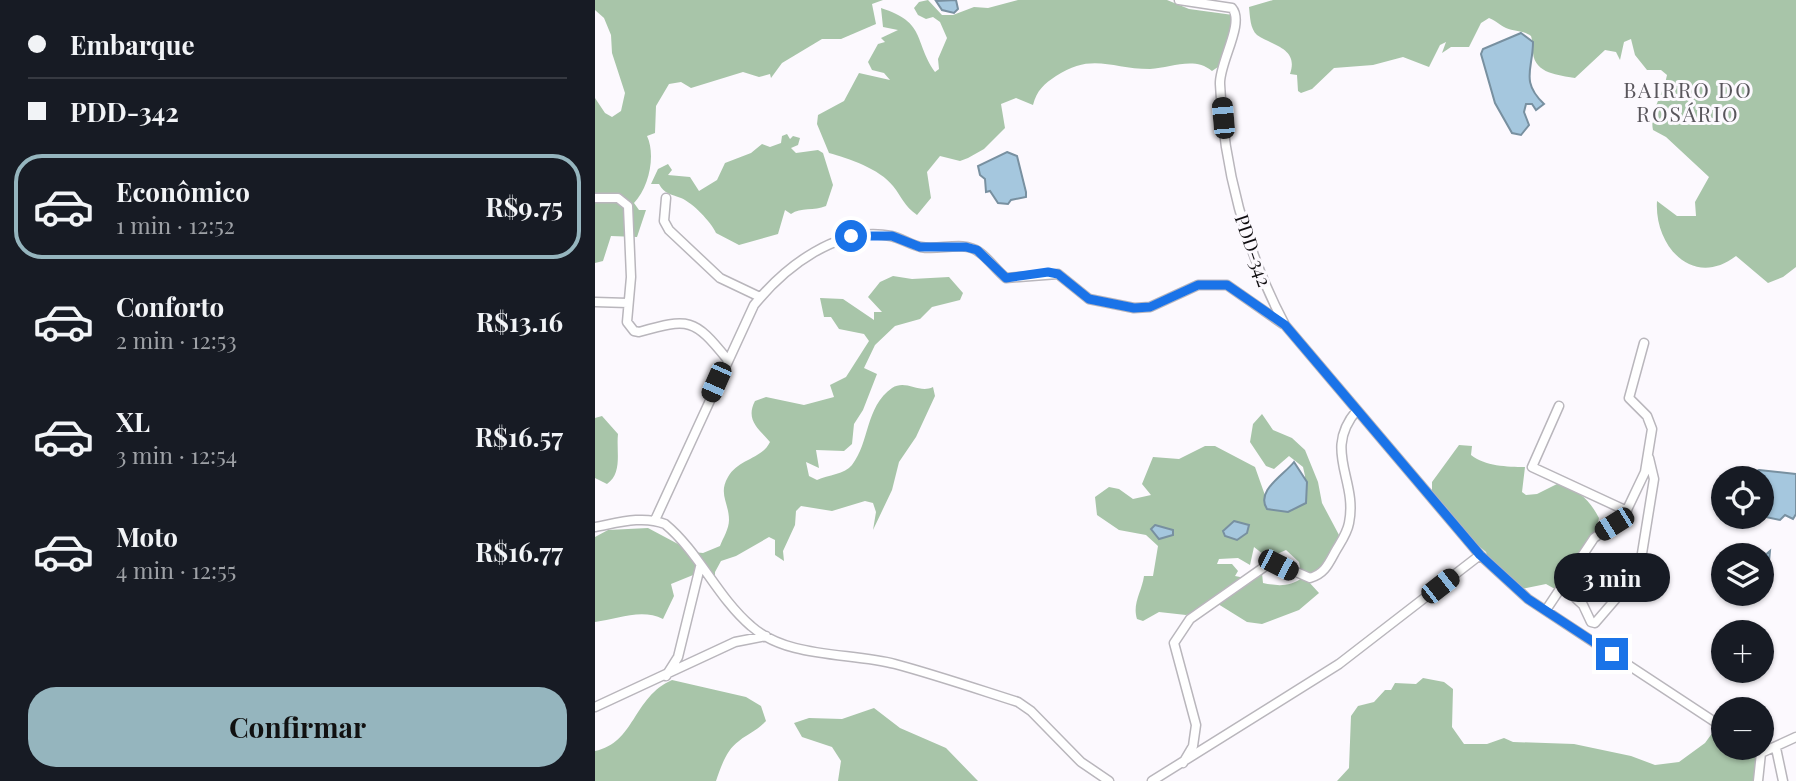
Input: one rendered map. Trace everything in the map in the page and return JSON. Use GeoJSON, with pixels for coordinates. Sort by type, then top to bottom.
{"type":"FeatureCollection","features":[{"type":"Feature","properties":{"kind":"street","name":"PDD-342"},"geometry":{"type":"LineString","coordinates":[[1179,0],[1232,8],[1236,13],[1237,21],[1224,57],[1219,83],[1231,183],[1269,295],[1285,325],[1480,555],[1528,599],[1711,719]]}},
{"type":"Feature","properties":{"kind":"street"},"geometry":{"type":"LineString","coordinates":[[595,198],[618,198],[628,206],[631,233],[627,322],[634,331],[671,323],[696,326],[705,332],[727,359]]}},
{"type":"Feature","properties":{"kind":"street"},"geometry":{"type":"LineString","coordinates":[[666,198],[664,221],[669,230],[720,278],[760,297]]}},
{"type":"Feature","properties":{"kind":"street"},"geometry":{"type":"LineString","coordinates":[[655,520],[727,359],[760,297],[788,271],[831,243],[872,234],[892,236],[920,247],[966,247],[977,250],[1006,278],[1048,272],[1058,274],[1089,299],[1123,307],[1150,307],[1198,285],[1227,285],[1285,325]]}},
{"type":"Feature","properties":{"kind":"street"},"geometry":{"type":"LineString","coordinates":[[595,302],[628,303]]}},
{"type":"Feature","properties":{"kind":"street"},"geometry":{"type":"LineString","coordinates":[[1546,610],[1594,538],[1627,511],[1645,472],[1650,422],[1629,398],[1644,343]]}},
{"type":"Feature","properties":{"kind":"street"},"geometry":{"type":"LineString","coordinates":[[1559,406],[1532,467],[1627,511]]}},
{"type":"Feature","properties":{"kind":"street"},"geometry":{"type":"LineString","coordinates":[[1183,763],[1193,746],[1196,725],[1174,643],[1190,619],[1267,565],[1278,565],[1310,578],[1325,569],[1349,521],[1350,507],[1340,443],[1343,431],[1357,410]]}},
{"type":"Feature","properties":{"kind":"street"},"geometry":{"type":"LineString","coordinates":[[1562,586],[1583,605],[1591,622],[1595,623],[1639,572],[1654,479],[1648,456]]}},
{"type":"Feature","properties":{"kind":"street"},"geometry":{"type":"LineString","coordinates":[[595,527],[655,520],[673,531],[752,627],[766,636],[792,646],[893,664],[1018,702],[1031,711],[1081,762],[1109,781]]}},
{"type":"Feature","properties":{"kind":"street"},"geometry":{"type":"LineString","coordinates":[[1152,781],[1339,664],[1480,555]]}},
{"type":"Feature","properties":{"kind":"street"},"geometry":{"type":"LineString","coordinates":[[666,676],[678,657],[701,567]]}},
{"type":"Feature","properties":{"kind":"street"},"geometry":{"type":"LineString","coordinates":[[595,707],[735,642],[766,636]]}},
{"type":"Feature","properties":{"kind":"street"},"geometry":{"type":"LineString","coordinates":[[1783,781],[1776,748],[1796,737]]}},
{"type":"Feature","properties":{"kind":"street"},"geometry":{"type":"LineString","coordinates":[[1757,760],[1758,781]]}},
{"type":"Feature","properties":{"kind":"green space"},"geometry":{"type":"Polygon","coordinates":[[[595,0],[883,0],[872,4],[876,24],[841,39],[822,39],[782,63],[771,78],[770,74],[759,77],[743,72],[691,88],[681,82],[669,84],[656,106],[655,133],[647,136],[651,162],[644,189],[634,203],[639,210],[646,210],[637,237],[611,236],[603,261],[595,263],[595,98],[605,113],[612,117],[621,111],[625,93],[612,53],[611,35],[604,18],[595,10],[595,0]]]}},
{"type":"Feature","properties":{"kind":"green space"},"geometry":{"type":"Polygon","coordinates":[[[928,0],[942,15],[953,15],[974,7],[988,8],[1018,0],[1167,0],[1189,9],[1233,15],[1234,23],[1218,67],[1212,71],[1198,64],[1150,69],[1092,63],[1069,69],[1056,76],[1039,91],[1033,105],[1016,98],[1001,104],[1005,128],[984,149],[960,161],[940,156],[927,172],[931,198],[917,215],[880,174],[854,161],[829,153],[817,124],[818,115],[844,101],[859,73],[890,80],[884,73],[872,70],[868,62],[878,44],[885,42],[881,38],[898,30],[883,27],[881,8],[896,14],[913,26],[928,61],[935,72],[939,69],[938,59],[947,38],[940,22],[933,17],[926,19],[918,15],[914,8],[919,2],[928,0]]]}},
{"type":"Feature","properties":{"kind":"green space"},"geometry":{"type":"Polygon","coordinates":[[[1273,0],[1796,0],[1796,267],[1783,277],[1768,283],[1736,256],[1720,265],[1705,268],[1691,265],[1679,258],[1669,247],[1658,218],[1657,201],[1677,216],[1696,216],[1695,202],[1709,177],[1666,137],[1653,130],[1653,116],[1667,75],[1661,70],[1647,70],[1635,55],[1631,39],[1624,42],[1620,60],[1616,52],[1605,50],[1575,78],[1543,69],[1535,60],[1531,36],[1506,28],[1489,18],[1481,23],[1469,47],[1451,47],[1442,53],[1446,42],[1440,45],[1429,67],[1403,57],[1373,65],[1334,68],[1312,89],[1301,93],[1298,91],[1297,75],[1290,74],[1292,65],[1288,53],[1257,35],[1252,26],[1249,7],[1273,0]]]}},
{"type":"Feature","properties":{"kind":"green space"},"geometry":{"type":"Polygon","coordinates":[[[787,134],[790,139],[793,136],[800,138],[798,145],[791,148],[796,153],[818,150],[823,153],[833,185],[826,206],[799,210],[791,214],[785,210],[778,234],[739,245],[716,233],[701,213],[686,200],[666,192],[659,184],[651,184],[658,169],[668,164],[672,170],[668,175],[690,177],[699,191],[717,180],[725,163],[751,153],[762,144],[770,147],[781,143],[782,136],[787,134]]]}},
{"type":"Feature","properties":{"kind":"green space"},"geometry":{"type":"Polygon","coordinates":[[[893,276],[912,279],[949,277],[963,293],[960,300],[932,307],[920,319],[895,326],[875,345],[864,368],[877,374],[863,410],[854,424],[852,444],[844,451],[816,450],[819,468],[806,462],[809,476],[817,480],[845,470],[858,456],[872,415],[883,396],[892,388],[902,385],[923,389],[933,387],[935,396],[916,437],[899,462],[892,490],[873,530],[876,512],[873,503],[865,501],[832,511],[801,506],[796,511],[795,525],[783,551],[784,561],[775,555],[775,540],[769,537],[736,556],[721,561],[715,572],[715,580],[698,573],[671,584],[674,596],[663,619],[638,614],[595,622],[595,537],[608,530],[648,528],[693,552],[703,553],[720,546],[729,523],[725,483],[732,471],[761,452],[770,442],[752,419],[755,401],[766,397],[804,405],[834,397],[830,385],[846,377],[869,341],[864,334],[839,329],[831,317],[824,317],[820,298],[843,299],[874,320],[874,312],[882,312],[868,297],[880,282],[893,276]]]}},
{"type":"Feature","properties":{"kind":"green space"},"geometry":{"type":"Polygon","coordinates":[[[1262,414],[1273,430],[1292,438],[1305,450],[1318,482],[1322,503],[1339,535],[1322,571],[1308,581],[1319,593],[1299,610],[1262,624],[1247,622],[1218,604],[1186,615],[1159,612],[1143,621],[1137,619],[1136,603],[1144,576],[1153,576],[1158,546],[1146,535],[1119,530],[1097,515],[1095,497],[1109,487],[1119,489],[1133,499],[1151,495],[1142,484],[1153,457],[1179,459],[1205,446],[1215,446],[1255,467],[1267,501],[1301,494],[1305,476],[1303,467],[1289,456],[1274,469],[1266,466],[1250,442],[1253,424],[1262,414]],[[1254,547],[1250,565],[1238,558],[1219,559],[1217,564],[1232,564],[1238,571],[1235,576],[1245,578],[1262,573],[1263,583],[1268,584],[1288,584],[1302,578],[1299,562],[1286,550],[1268,558],[1254,547]]]}},
{"type":"Feature","properties":{"kind":"green space"},"geometry":{"type":"Polygon","coordinates":[[[602,416],[618,434],[617,468],[607,484],[595,478],[595,418],[602,416]]]}},
{"type":"Feature","properties":{"kind":"green space"},"geometry":{"type":"Polygon","coordinates":[[[1459,445],[1472,446],[1471,455],[1489,464],[1525,467],[1522,492],[1526,495],[1537,494],[1559,483],[1583,496],[1595,511],[1599,518],[1593,539],[1576,565],[1555,589],[1546,584],[1521,589],[1491,567],[1486,552],[1466,535],[1446,507],[1432,496],[1432,482],[1459,445]]]}},
{"type":"Feature","properties":{"kind":"green space"},"geometry":{"type":"Polygon","coordinates":[[[1423,678],[1444,682],[1453,689],[1452,727],[1464,744],[1487,744],[1504,738],[1513,742],[1574,744],[1631,756],[1655,765],[1679,762],[1705,743],[1711,735],[1711,760],[1758,760],[1755,781],[1337,781],[1349,768],[1351,716],[1358,706],[1374,702],[1385,690],[1391,690],[1395,683],[1416,684],[1423,678]]]}},
{"type":"Feature","properties":{"kind":"green space"},"geometry":{"type":"Polygon","coordinates":[[[672,680],[746,697],[761,706],[766,721],[731,749],[716,781],[595,781],[595,751],[618,739],[649,697],[672,680]]]}},
{"type":"Feature","properties":{"kind":"green space"},"geometry":{"type":"Polygon","coordinates":[[[874,708],[900,728],[946,748],[978,781],[838,781],[841,761],[832,747],[802,737],[794,723],[809,718],[842,719],[874,708]]]}},
{"type":"Feature","properties":{"kind":"water"},"geometry":{"type":"Polygon","coordinates":[[[956,0],[958,9],[954,13],[942,10],[936,1],[956,0]]]}},
{"type":"Feature","properties":{"kind":"water"},"geometry":{"type":"Polygon","coordinates":[[[1521,33],[1533,42],[1530,81],[1544,104],[1536,110],[1532,104],[1526,104],[1524,112],[1529,125],[1521,135],[1512,133],[1495,103],[1481,54],[1483,49],[1521,33]]]}},
{"type":"Feature","properties":{"kind":"water"},"geometry":{"type":"Polygon","coordinates":[[[1007,152],[1017,156],[1026,192],[1026,197],[1011,200],[1008,204],[998,203],[990,191],[986,192],[985,179],[980,175],[978,166],[1007,152]]]}},
{"type":"Feature","properties":{"kind":"water"},"geometry":{"type":"Polygon","coordinates":[[[1294,462],[1307,482],[1306,503],[1288,512],[1267,509],[1264,502],[1268,490],[1294,462]]]}},
{"type":"Feature","properties":{"kind":"water"},"geometry":{"type":"Polygon","coordinates":[[[1774,472],[1796,474],[1796,514],[1793,519],[1785,515],[1780,520],[1774,519],[1774,472]]]}},
{"type":"Feature","properties":{"kind":"water"},"geometry":{"type":"Polygon","coordinates":[[[1234,521],[1249,525],[1247,533],[1237,540],[1225,536],[1223,531],[1234,521]]]}},
{"type":"Feature","properties":{"kind":"water"},"geometry":{"type":"Polygon","coordinates":[[[1155,525],[1173,530],[1173,535],[1159,539],[1151,529],[1155,525]]]}},
{"type":"Feature","properties":{"kind":"district","name":"BAIRRO DO ROSÁRIO"},"geometry":{"type":"Point","coordinates":[1688,101]}},
{"type":"Feature","properties":{"kind":"route"},"geometry":{"type":"LineString","coordinates":[[851,236],[892,236],[930,248],[966,247],[977,250],[1006,278],[1048,272],[1058,274],[1089,299],[1134,308],[1150,307],[1198,285],[1215,282],[1227,285],[1285,325],[1480,555],[1528,599],[1612,654]]}}]}
